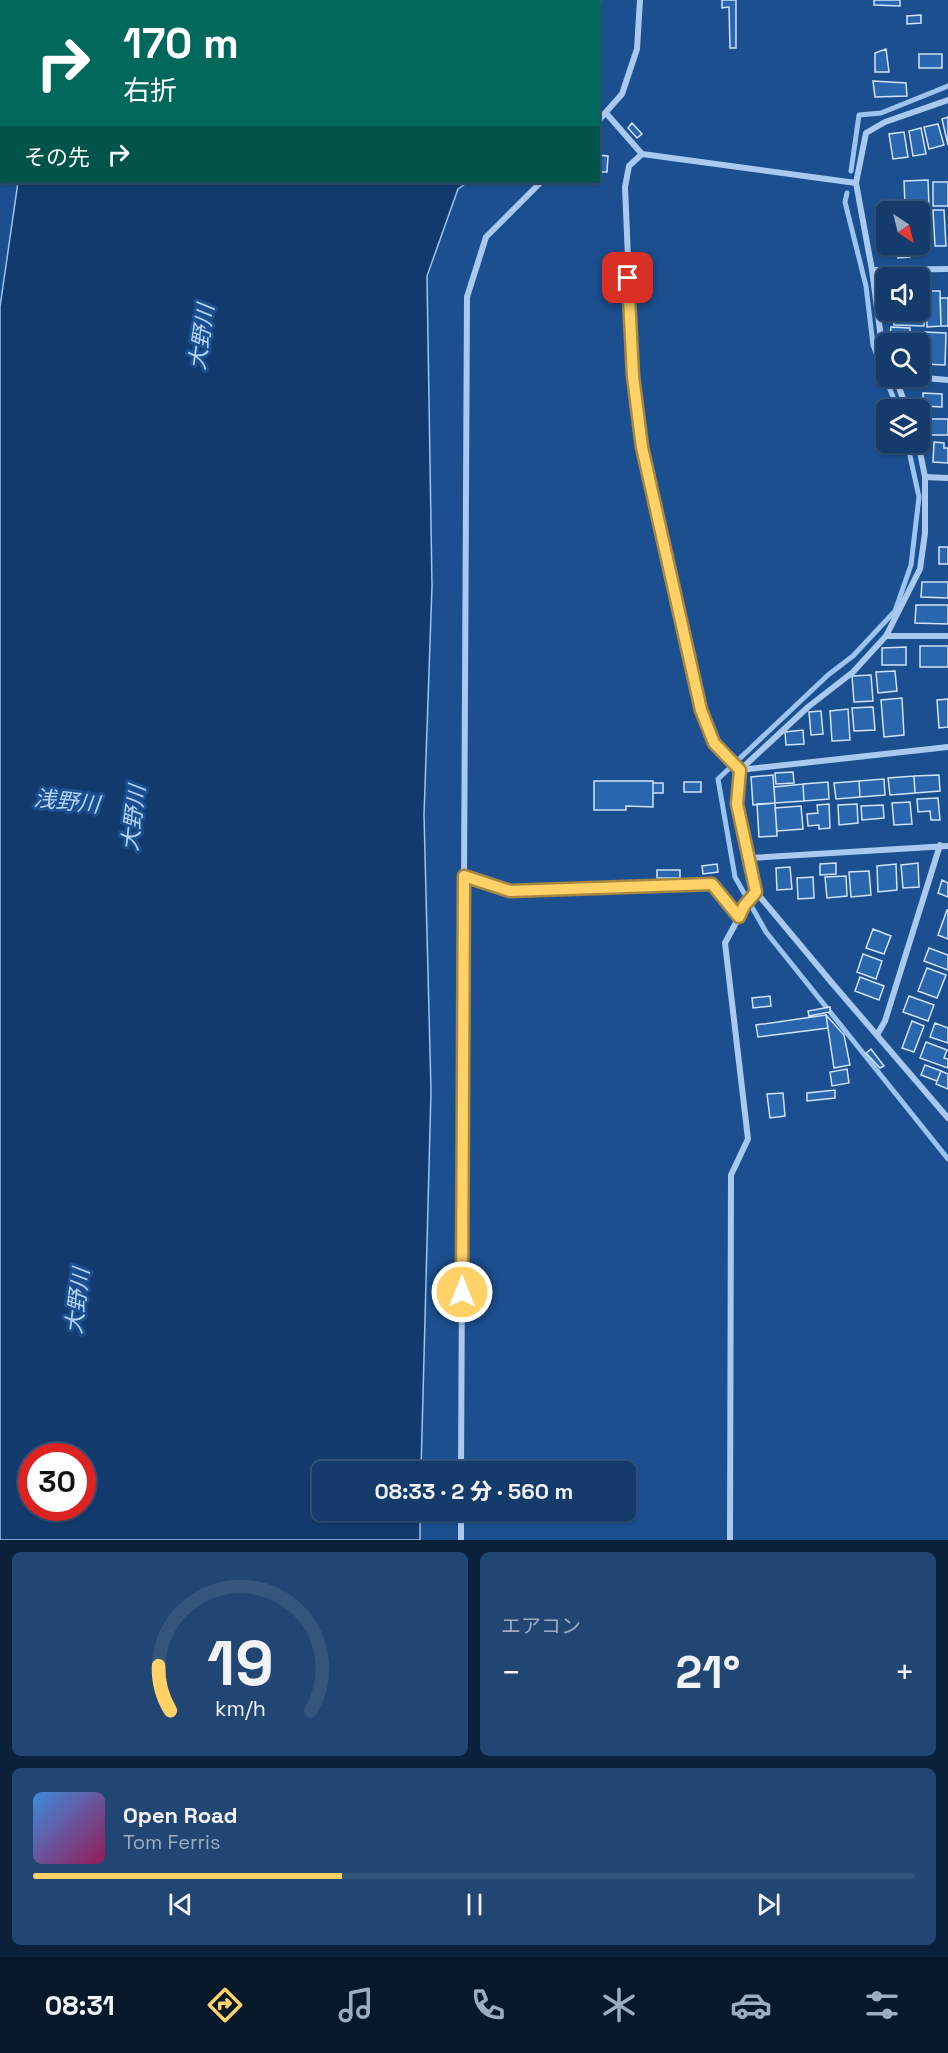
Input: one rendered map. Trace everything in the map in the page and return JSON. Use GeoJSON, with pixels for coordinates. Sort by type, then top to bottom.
{"type":"FeatureCollection","features":[{"type":"Feature","properties":{"kind":"street"},"geometry":{"type":"LineString","coordinates":[[600,119],[622,94],[637,50],[640,0]]}},
{"type":"Feature","properties":{"kind":"street"},"geometry":{"type":"LineString","coordinates":[[880,333],[872,270],[856,183],[866,133],[885,122],[948,100]]}},
{"type":"Feature","properties":{"kind":"street"},"geometry":{"type":"LineString","coordinates":[[606,113],[642,154],[856,183]]}},
{"type":"Feature","properties":{"kind":"street"},"geometry":{"type":"LineString","coordinates":[[642,154],[629,166],[625,187],[633,376],[642,447],[701,710],[714,743],[739,769]]}},
{"type":"Feature","properties":{"kind":"street"},"geometry":{"type":"LineString","coordinates":[[461,1461],[467,297],[486,237],[540,183]]}},
{"type":"Feature","properties":{"kind":"street"},"geometry":{"type":"LineString","coordinates":[[872,270],[948,269]]}},
{"type":"Feature","properties":{"kind":"street"},"geometry":{"type":"LineString","coordinates":[[930,379],[948,380]]}},
{"type":"Feature","properties":{"kind":"street"},"geometry":{"type":"LineString","coordinates":[[920,453],[924,477],[925,533],[920,569],[886,636],[853,672],[808,707],[739,769],[737,804],[742,833],[750,858],[754,895],[948,1118]]}},
{"type":"Feature","properties":{"kind":"street"},"geometry":{"type":"LineString","coordinates":[[924,477],[948,478]]}},
{"type":"Feature","properties":{"kind":"street"},"geometry":{"type":"LineString","coordinates":[[886,636],[948,636]]}},
{"type":"Feature","properties":{"kind":"street"},"geometry":{"type":"LineString","coordinates":[[739,769],[948,747]]}},
{"type":"Feature","properties":{"kind":"street"},"geometry":{"type":"LineString","coordinates":[[877,1035],[885,1021],[940,845]]}},
{"type":"Feature","properties":{"kind":"street"},"geometry":{"type":"LineString","coordinates":[[750,858],[948,846]]}},
{"type":"Feature","properties":{"kind":"street"},"geometry":{"type":"LineString","coordinates":[[464,876],[510,891],[712,884],[739,917]]}},
{"type":"Feature","properties":{"kind":"street"},"geometry":{"type":"LineString","coordinates":[[730,1540],[731,1174],[748,1139],[726,944],[744,906],[754,895]]}},
{"type":"Feature","properties":{"kind":"street"},"geometry":{"type":"LineString","coordinates":[[461,1521],[461,1540]]}},
{"type":"Feature","properties":{"kind":"water"},"geometry":{"type":"Polygon","coordinates":[[[18,183],[467,183],[458,189],[427,276],[432,586],[424,815],[431,1091],[421,1461],[312,1461],[312,1521],[420,1521],[420,1540],[0,1540],[0,307],[18,183]]]}},
{"type":"Feature","properties":{"kind":"building"},"geometry":{"type":"Polygon","coordinates":[[[722,0],[736,0],[736,48],[730,48],[729,7],[722,8],[722,0]]]}},
{"type":"Feature","properties":{"kind":"building"},"geometry":{"type":"Polygon","coordinates":[[[874,0],[900,0],[900,6],[874,5],[874,0]]]}},
{"type":"Feature","properties":{"kind":"building"},"geometry":{"type":"Polygon","coordinates":[[[921,15],[921,23],[907,24],[907,16],[921,15]]]}},
{"type":"Feature","properties":{"kind":"building"},"geometry":{"type":"Polygon","coordinates":[[[886,49],[889,72],[875,72],[875,53],[886,49]]]}},
{"type":"Feature","properties":{"kind":"building"},"geometry":{"type":"Polygon","coordinates":[[[919,54],[942,54],[942,68],[919,68],[919,54]]]}},
{"type":"Feature","properties":{"kind":"building"},"geometry":{"type":"Polygon","coordinates":[[[873,81],[906,83],[907,96],[875,97],[873,81]]]}},
{"type":"Feature","properties":{"kind":"building"},"geometry":{"type":"Polygon","coordinates":[[[948,117],[948,145],[942,119],[948,117]]]}},
{"type":"Feature","properties":{"kind":"building"},"geometry":{"type":"Polygon","coordinates":[[[632,123],[642,134],[637,138],[628,128],[632,123]]]}},
{"type":"Feature","properties":{"kind":"building"},"geometry":{"type":"Polygon","coordinates":[[[938,124],[944,145],[929,149],[924,127],[938,124]]]}},
{"type":"Feature","properties":{"kind":"building"},"geometry":{"type":"Polygon","coordinates":[[[921,128],[926,154],[913,156],[909,131],[921,128]]]}},
{"type":"Feature","properties":{"kind":"building"},"geometry":{"type":"Polygon","coordinates":[[[904,132],[908,157],[893,159],[889,134],[904,132]]]}},
{"type":"Feature","properties":{"kind":"building"},"geometry":{"type":"Polygon","coordinates":[[[600,155],[608,156],[607,172],[600,172],[600,155]]]}},
{"type":"Feature","properties":{"kind":"building"},"geometry":{"type":"Polygon","coordinates":[[[928,180],[929,201],[905,201],[904,181],[928,180]]]}},
{"type":"Feature","properties":{"kind":"building"},"geometry":{"type":"Polygon","coordinates":[[[933,182],[948,182],[948,206],[933,206],[933,182]]]}},
{"type":"Feature","properties":{"kind":"building"},"geometry":{"type":"Polygon","coordinates":[[[933,210],[944,210],[946,246],[935,246],[933,210]]]}},
{"type":"Feature","properties":{"kind":"building"},"geometry":{"type":"Polygon","coordinates":[[[898,255],[910,255],[910,257],[898,258],[898,255]]]}},
{"type":"Feature","properties":{"kind":"building"},"geometry":{"type":"Polygon","coordinates":[[[930,291],[940,291],[941,326],[927,327],[927,321],[930,321],[930,291]]]}},
{"type":"Feature","properties":{"kind":"building"},"geometry":{"type":"Polygon","coordinates":[[[940,298],[948,298],[948,326],[941,326],[940,298]]]}},
{"type":"Feature","properties":{"kind":"building"},"geometry":{"type":"Polygon","coordinates":[[[894,321],[924,321],[924,326],[894,325],[894,321]]]}},
{"type":"Feature","properties":{"kind":"building"},"geometry":{"type":"Polygon","coordinates":[[[891,327],[910,328],[910,333],[890,333],[891,327]]]}},
{"type":"Feature","properties":{"kind":"building"},"geometry":{"type":"Polygon","coordinates":[[[925,332],[946,333],[945,365],[930,364],[930,333],[925,332]]]}},
{"type":"Feature","properties":{"kind":"building"},"geometry":{"type":"Polygon","coordinates":[[[923,393],[942,394],[942,407],[930,406],[930,399],[923,399],[923,393]]]}},
{"type":"Feature","properties":{"kind":"building"},"geometry":{"type":"Polygon","coordinates":[[[931,419],[948,419],[948,435],[931,435],[931,419]]]}},
{"type":"Feature","properties":{"kind":"building"},"geometry":{"type":"Polygon","coordinates":[[[934,442],[944,443],[944,448],[948,448],[948,463],[933,462],[934,442]]]}},
{"type":"Feature","properties":{"kind":"building"},"geometry":{"type":"Polygon","coordinates":[[[939,547],[948,547],[948,564],[939,564],[939,547]]]}},
{"type":"Feature","properties":{"kind":"building"},"geometry":{"type":"Polygon","coordinates":[[[922,582],[948,582],[948,598],[921,597],[922,582]]]}},
{"type":"Feature","properties":{"kind":"building"},"geometry":{"type":"Polygon","coordinates":[[[916,605],[948,605],[948,624],[915,623],[916,605]]]}},
{"type":"Feature","properties":{"kind":"building"},"geometry":{"type":"Polygon","coordinates":[[[920,646],[948,646],[948,667],[920,667],[920,646]]]}},
{"type":"Feature","properties":{"kind":"building"},"geometry":{"type":"Polygon","coordinates":[[[906,647],[906,665],[882,665],[882,648],[906,647]]]}},
{"type":"Feature","properties":{"kind":"building"},"geometry":{"type":"Polygon","coordinates":[[[895,671],[897,691],[878,693],[876,672],[895,671]]]}},
{"type":"Feature","properties":{"kind":"building"},"geometry":{"type":"Polygon","coordinates":[[[871,675],[873,701],[854,702],[852,676],[871,675]]]}},
{"type":"Feature","properties":{"kind":"building"},"geometry":{"type":"Polygon","coordinates":[[[902,698],[904,735],[884,737],[881,700],[902,698]]]}},
{"type":"Feature","properties":{"kind":"building"},"geometry":{"type":"Polygon","coordinates":[[[948,699],[948,727],[939,728],[937,700],[948,699]]]}},
{"type":"Feature","properties":{"kind":"building"},"geometry":{"type":"Polygon","coordinates":[[[873,707],[875,730],[854,731],[852,708],[873,707]]]}},
{"type":"Feature","properties":{"kind":"building"},"geometry":{"type":"Polygon","coordinates":[[[848,709],[850,740],[832,741],[830,711],[848,709]]]}},
{"type":"Feature","properties":{"kind":"building"},"geometry":{"type":"Polygon","coordinates":[[[821,711],[823,734],[811,735],[809,712],[821,711]]]}},
{"type":"Feature","properties":{"kind":"building"},"geometry":{"type":"Polygon","coordinates":[[[803,730],[804,744],[786,745],[785,732],[803,730]]]}},
{"type":"Feature","properties":{"kind":"building"},"geometry":{"type":"Polygon","coordinates":[[[793,772],[794,783],[776,784],[775,773],[793,772]]]}},
{"type":"Feature","properties":{"kind":"building"},"geometry":{"type":"Polygon","coordinates":[[[773,775],[775,803],[753,805],[751,777],[773,775]]]}},
{"type":"Feature","properties":{"kind":"building"},"geometry":{"type":"Polygon","coordinates":[[[939,775],[940,791],[915,793],[914,776],[939,775]]]}},
{"type":"Feature","properties":{"kind":"building"},"geometry":{"type":"Polygon","coordinates":[[[914,776],[915,793],[890,795],[888,778],[914,776]]]}},
{"type":"Feature","properties":{"kind":"building"},"geometry":{"type":"Polygon","coordinates":[[[884,779],[885,795],[860,797],[859,781],[884,779]]]}},
{"type":"Feature","properties":{"kind":"building"},"geometry":{"type":"Polygon","coordinates":[[[594,781],[653,781],[653,807],[626,806],[626,810],[594,810],[594,781]]]}},
{"type":"Feature","properties":{"kind":"building"},"geometry":{"type":"Polygon","coordinates":[[[859,781],[860,797],[836,799],[834,783],[859,781]]]}},
{"type":"Feature","properties":{"kind":"building"},"geometry":{"type":"Polygon","coordinates":[[[684,782],[701,782],[701,792],[684,792],[684,782]]]}},
{"type":"Feature","properties":{"kind":"building"},"geometry":{"type":"Polygon","coordinates":[[[828,782],[829,799],[804,801],[803,784],[828,782]]]}},
{"type":"Feature","properties":{"kind":"building"},"geometry":{"type":"Polygon","coordinates":[[[653,783],[663,783],[663,793],[653,793],[653,783]]]}},
{"type":"Feature","properties":{"kind":"building"},"geometry":{"type":"Polygon","coordinates":[[[803,784],[804,801],[775,803],[774,787],[803,784]]]}},
{"type":"Feature","properties":{"kind":"building"},"geometry":{"type":"Polygon","coordinates":[[[938,798],[940,820],[931,820],[930,811],[918,812],[917,799],[938,798]]]}},
{"type":"Feature","properties":{"kind":"building"},"geometry":{"type":"Polygon","coordinates":[[[910,802],[912,824],[894,825],[892,803],[910,802]]]}},
{"type":"Feature","properties":{"kind":"building"},"geometry":{"type":"Polygon","coordinates":[[[775,803],[777,836],[759,837],[757,804],[775,803]]]}},
{"type":"Feature","properties":{"kind":"building"},"geometry":{"type":"Polygon","coordinates":[[[829,804],[830,828],[819,829],[819,825],[808,826],[807,814],[818,813],[817,805],[829,804]]]}},
{"type":"Feature","properties":{"kind":"building"},"geometry":{"type":"Polygon","coordinates":[[[857,804],[858,823],[839,825],[838,805],[857,804]]]}},
{"type":"Feature","properties":{"kind":"building"},"geometry":{"type":"Polygon","coordinates":[[[883,805],[884,818],[862,820],[861,806],[883,805]]]}},
{"type":"Feature","properties":{"kind":"building"},"geometry":{"type":"Polygon","coordinates":[[[801,806],[803,829],[777,831],[775,808],[801,806]]]}},
{"type":"Feature","properties":{"kind":"building"},"geometry":{"type":"Polygon","coordinates":[[[836,863],[836,874],[820,875],[820,864],[836,863]]]}},
{"type":"Feature","properties":{"kind":"building"},"geometry":{"type":"Polygon","coordinates":[[[918,863],[919,887],[903,888],[901,865],[918,863]]]}},
{"type":"Feature","properties":{"kind":"building"},"geometry":{"type":"Polygon","coordinates":[[[717,864],[718,872],[703,874],[702,866],[717,864]]]}},
{"type":"Feature","properties":{"kind":"building"},"geometry":{"type":"Polygon","coordinates":[[[896,864],[897,890],[878,892],[877,866],[896,864]]]}},
{"type":"Feature","properties":{"kind":"building"},"geometry":{"type":"Polygon","coordinates":[[[790,867],[792,889],[777,890],[776,868],[790,867]]]}},
{"type":"Feature","properties":{"kind":"building"},"geometry":{"type":"Polygon","coordinates":[[[657,870],[680,870],[680,878],[657,878],[657,870]]]}},
{"type":"Feature","properties":{"kind":"building"},"geometry":{"type":"Polygon","coordinates":[[[869,871],[871,895],[851,897],[849,872],[869,871]]]}},
{"type":"Feature","properties":{"kind":"building"},"geometry":{"type":"Polygon","coordinates":[[[846,876],[847,896],[827,898],[825,877],[846,876]]]}},
{"type":"Feature","properties":{"kind":"building"},"geometry":{"type":"Polygon","coordinates":[[[813,877],[814,898],[798,899],[797,878],[813,877]]]}},
{"type":"Feature","properties":{"kind":"building"},"geometry":{"type":"Polygon","coordinates":[[[942,880],[948,883],[948,897],[938,893],[942,880]]]}},
{"type":"Feature","properties":{"kind":"building"},"geometry":{"type":"Polygon","coordinates":[[[948,910],[948,939],[938,935],[948,910]]]}},
{"type":"Feature","properties":{"kind":"building"},"geometry":{"type":"Polygon","coordinates":[[[873,929],[891,936],[884,954],[866,948],[873,929]]]}},
{"type":"Feature","properties":{"kind":"building"},"geometry":{"type":"Polygon","coordinates":[[[929,948],[948,955],[948,970],[924,961],[929,948]]]}},
{"type":"Feature","properties":{"kind":"building"},"geometry":{"type":"Polygon","coordinates":[[[863,954],[882,961],[876,979],[857,972],[863,954]]]}},
{"type":"Feature","properties":{"kind":"building"},"geometry":{"type":"Polygon","coordinates":[[[927,968],[946,975],[937,998],[918,991],[927,968]]]}},
{"type":"Feature","properties":{"kind":"building"},"geometry":{"type":"Polygon","coordinates":[[[860,977],[884,986],[879,1000],[855,991],[860,977]]]}},
{"type":"Feature","properties":{"kind":"building"},"geometry":{"type":"Polygon","coordinates":[[[770,996],[771,1006],[753,1008],[752,998],[770,996]]]}},
{"type":"Feature","properties":{"kind":"building"},"geometry":{"type":"Polygon","coordinates":[[[909,996],[934,1005],[928,1021],[903,1012],[909,996]]]}},
{"type":"Feature","properties":{"kind":"building"},"geometry":{"type":"Polygon","coordinates":[[[830,1007],[830,1012],[809,1016],[808,1011],[830,1007]]]}},
{"type":"Feature","properties":{"kind":"building"},"geometry":{"type":"Polygon","coordinates":[[[826,1015],[844,1035],[850,1065],[834,1068],[826,1015]]]}},
{"type":"Feature","properties":{"kind":"building"},"geometry":{"type":"Polygon","coordinates":[[[826,1015],[828,1028],[758,1037],[756,1025],[826,1015]]]}},
{"type":"Feature","properties":{"kind":"building"},"geometry":{"type":"Polygon","coordinates":[[[912,1021],[924,1026],[914,1052],[902,1048],[912,1021]]]}},
{"type":"Feature","properties":{"kind":"building"},"geometry":{"type":"Polygon","coordinates":[[[935,1023],[948,1028],[948,1043],[930,1037],[935,1023]]]}},
{"type":"Feature","properties":{"kind":"building"},"geometry":{"type":"Polygon","coordinates":[[[926,1042],[947,1050],[944,1058],[948,1059],[948,1068],[920,1058],[926,1042]]]}},
{"type":"Feature","properties":{"kind":"building"},"geometry":{"type":"Polygon","coordinates":[[[871,1049],[884,1066],[880,1068],[866,1053],[871,1049]]]}},
{"type":"Feature","properties":{"kind":"building"},"geometry":{"type":"Polygon","coordinates":[[[925,1065],[941,1071],[937,1081],[921,1075],[925,1065]]]}},
{"type":"Feature","properties":{"kind":"building"},"geometry":{"type":"Polygon","coordinates":[[[847,1069],[849,1083],[832,1086],[830,1072],[847,1069]]]}},
{"type":"Feature","properties":{"kind":"building"},"geometry":{"type":"Polygon","coordinates":[[[941,1071],[948,1074],[948,1089],[936,1084],[941,1071]]]}},
{"type":"Feature","properties":{"kind":"building"},"geometry":{"type":"Polygon","coordinates":[[[835,1090],[835,1098],[807,1101],[807,1093],[835,1090]]]}},
{"type":"Feature","properties":{"kind":"building"},"geometry":{"type":"Polygon","coordinates":[[[783,1093],[785,1116],[770,1118],[767,1094],[783,1093]]]}},
{"type":"Feature","properties":{"kind":"waterway"},"geometry":{"type":"LineString","coordinates":[[851,171],[859,115],[881,113],[948,86]]}},
{"type":"Feature","properties":{"kind":"waterway"},"geometry":{"type":"LineString","coordinates":[[847,193],[845,202],[866,286],[873,345],[894,399]]}},
{"type":"Feature","properties":{"kind":"waterway"},"geometry":{"type":"LineString","coordinates":[[909,453],[919,497],[911,565],[895,611],[853,656],[828,675],[718,779],[735,877],[766,932],[948,1159]]}},
{"type":"Feature","properties":{"kind":"route"},"geometry":{"type":"LineString","coordinates":[[462,1292],[464,876],[510,891],[712,884],[739,917],[744,906],[756,892],[737,804],[740,770],[714,743],[701,710],[642,447],[633,376],[628,278]]}},
{"type":"Feature","properties":{"kind":"water label","name":"大野川"},"geometry":{"type":"Point","coordinates":[201,337]}},
{"type":"Feature","properties":{"kind":"water label","name":"浅野川"},"geometry":{"type":"Point","coordinates":[67,801]}},
{"type":"Feature","properties":{"kind":"water label","name":"大野川"},"geometry":{"type":"Point","coordinates":[133,818]}},
{"type":"Feature","properties":{"kind":"water label","name":"大野川"},"geometry":{"type":"Point","coordinates":[77,1301]}}]}
